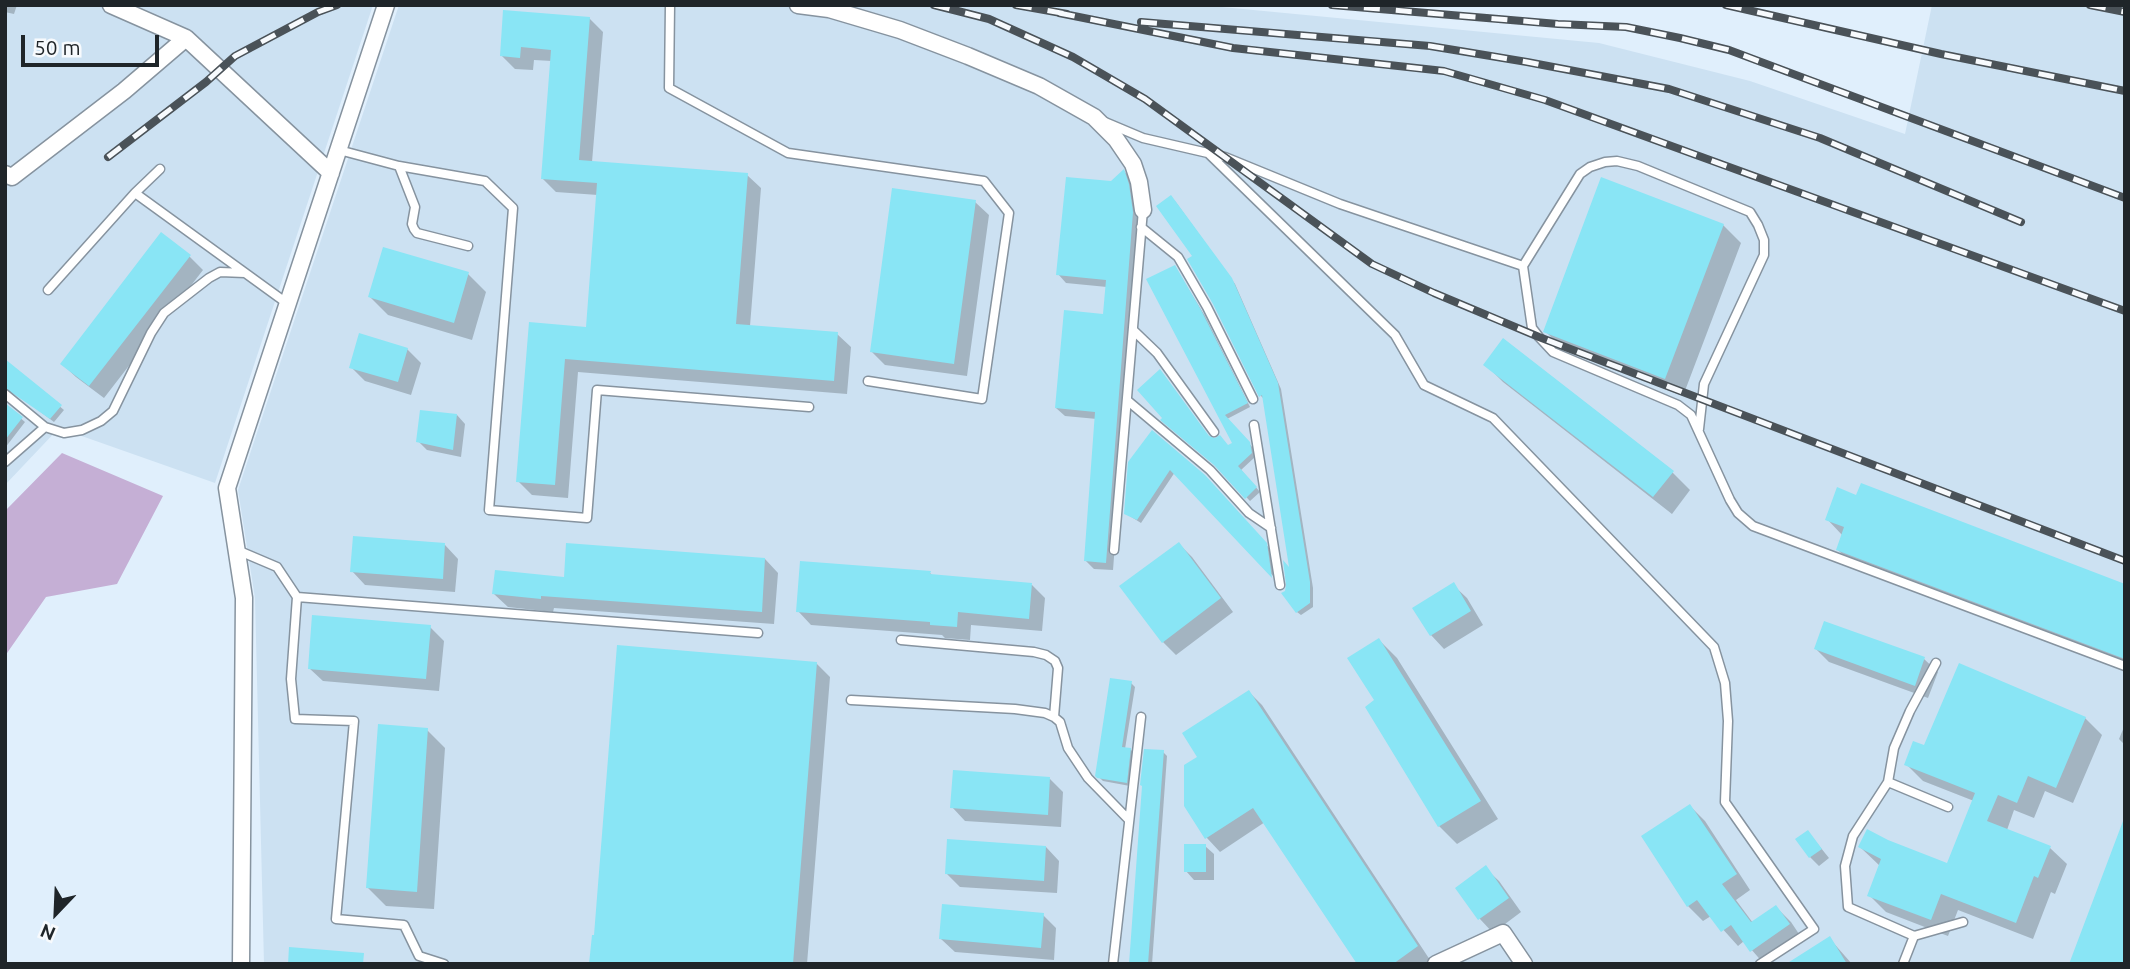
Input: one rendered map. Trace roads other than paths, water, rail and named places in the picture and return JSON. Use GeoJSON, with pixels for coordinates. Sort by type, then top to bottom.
{"type":"FeatureCollection","features":[{"type":"Feature","properties":{"kind":"street"},"geometry":{"type":"LineString","coordinates":[[111,5],[186,38],[331,173]]}},
{"type":"Feature","properties":{"kind":"street"},"geometry":{"type":"LineString","coordinates":[[241,964],[244,598],[227,488],[386,5]]}},
{"type":"Feature","properties":{"kind":"street"},"geometry":{"type":"LineString","coordinates":[[798,5],[829,9],[900,30],[968,55],[1038,86],[1094,117],[1116,139],[1133,164],[1143,210]]}},
{"type":"Feature","properties":{"kind":"street"},"geometry":{"type":"LineString","coordinates":[[8,177],[124,91],[186,38]]}},
{"type":"Feature","properties":{"kind":"street"},"geometry":{"type":"LineString","coordinates":[[1436,964],[1503,933],[1524,964]]}},
{"type":"Feature","properties":{"kind":"lane"},"geometry":{"type":"LineString","coordinates":[[670,5],[669,88],[788,153],[984,181],[1009,213],[982,399],[868,381]]}},
{"type":"Feature","properties":{"kind":"lane"},"geometry":{"type":"LineString","coordinates":[[1094,117],[1143,138],[1225,157],[1340,204],[1523,266]]}},
{"type":"Feature","properties":{"kind":"lane"},"geometry":{"type":"LineString","coordinates":[[339,150],[399,166],[485,181],[513,208],[489,510],[587,517],[597,390],[808,407]]}},
{"type":"Feature","properties":{"kind":"lane"},"geometry":{"type":"LineString","coordinates":[[1209,154],[1395,335],[1424,385],[1493,418],[1714,647],[1725,683],[1728,721],[1725,802],[1814,929],[1760,964]]}},
{"type":"Feature","properties":{"kind":"lane"},"geometry":{"type":"LineString","coordinates":[[1699,431],[1704,384],[1764,255],[1764,240],[1758,225],[1750,212],[1638,166],[1617,161],[1590,167],[1580,174],[1523,266],[1532,328],[1553,352],[1678,405],[1691,415],[1730,500],[1738,513],[1753,526],[2125,666]]}},
{"type":"Feature","properties":{"kind":"lane"},"geometry":{"type":"LineString","coordinates":[[399,166],[415,207],[412,224],[417,233],[468,246]]}},
{"type":"Feature","properties":{"kind":"lane"},"geometry":{"type":"LineString","coordinates":[[48,290],[160,169]]}},
{"type":"Feature","properties":{"kind":"lane"},"geometry":{"type":"LineString","coordinates":[[135,193],[288,304]]}},
{"type":"Feature","properties":{"kind":"lane"},"geometry":{"type":"LineString","coordinates":[[1114,550],[1143,210]]}},
{"type":"Feature","properties":{"kind":"lane"},"geometry":{"type":"LineString","coordinates":[[1142,228],[1178,257],[1207,307],[1253,399]]}},
{"type":"Feature","properties":{"kind":"lane"},"geometry":{"type":"LineString","coordinates":[[5,394],[45,427],[64,433],[82,430],[101,421],[113,411],[151,333],[164,313],[220,272],[245,273]]}},
{"type":"Feature","properties":{"kind":"lane"},"geometry":{"type":"LineString","coordinates":[[1133,330],[1157,353],[1214,432]]}},
{"type":"Feature","properties":{"kind":"lane"},"geometry":{"type":"LineString","coordinates":[[1128,401],[1210,470],[1249,513],[1271,528]]}},
{"type":"Feature","properties":{"kind":"lane"},"geometry":{"type":"LineString","coordinates":[[1254,425],[1280,585]]}},
{"type":"Feature","properties":{"kind":"lane"},"geometry":{"type":"LineString","coordinates":[[6,460],[45,427]]}},
{"type":"Feature","properties":{"kind":"lane"},"geometry":{"type":"LineString","coordinates":[[237,550],[277,567],[297,597],[291,679],[295,719],[354,721],[336,919],[404,925],[419,956],[444,964]]}},
{"type":"Feature","properties":{"kind":"lane"},"geometry":{"type":"LineString","coordinates":[[297,597],[758,633]]}},
{"type":"Feature","properties":{"kind":"lane"},"geometry":{"type":"LineString","coordinates":[[901,640],[1046,655],[1055,661],[1058,668],[1054,717]]}},
{"type":"Feature","properties":{"kind":"lane"},"geometry":{"type":"LineString","coordinates":[[1936,663],[1894,748],[1888,782],[1853,836],[1845,866],[1847,907],[1914,936],[1964,922]]}},
{"type":"Feature","properties":{"kind":"lane"},"geometry":{"type":"LineString","coordinates":[[851,699],[1045,713],[1060,722],[1068,748],[1088,778],[1129,820]]}},
{"type":"Feature","properties":{"kind":"lane"},"geometry":{"type":"LineString","coordinates":[[1113,964],[1141,717]]}},
{"type":"Feature","properties":{"kind":"lane"},"geometry":{"type":"LineString","coordinates":[[1888,782],[1948,807]]}},
{"type":"Feature","properties":{"kind":"lane"},"geometry":{"type":"LineString","coordinates":[[1903,964],[1914,936]]}},
{"type":"Feature","properties":{"kind":"railway"},"geometry":{"type":"LineString","coordinates":[[108,157],[206,82],[235,56],[318,12],[337,5]]}},
{"type":"Feature","properties":{"kind":"railway"},"geometry":{"type":"LineString","coordinates":[[934,5],[989,19],[1073,57],[1145,99],[1372,264],[1434,293],[1539,337],[2125,561]]}},
{"type":"Feature","properties":{"kind":"railway"},"geometry":{"type":"LineString","coordinates":[[1016,5],[1067,14]]}},
{"type":"Feature","properties":{"kind":"railway"},"geometry":{"type":"LineString","coordinates":[[1332,5],[1626,27],[1680,38],[1729,50],[2125,198]]}},
{"type":"Feature","properties":{"kind":"railway"},"geometry":{"type":"LineString","coordinates":[[1726,5],[1941,54],[2125,91]]}},
{"type":"Feature","properties":{"kind":"railway"},"geometry":{"type":"LineString","coordinates":[[2090,5],[2125,12]]}},
{"type":"Feature","properties":{"kind":"railway"},"geometry":{"type":"LineString","coordinates":[[1059,13],[1233,48],[1444,71],[1545,100],[2125,311]]}},
{"type":"Feature","properties":{"kind":"railway"},"geometry":{"type":"LineString","coordinates":[[1141,22],[1430,46],[1669,89],[1820,138],[2021,222]]}}]}
